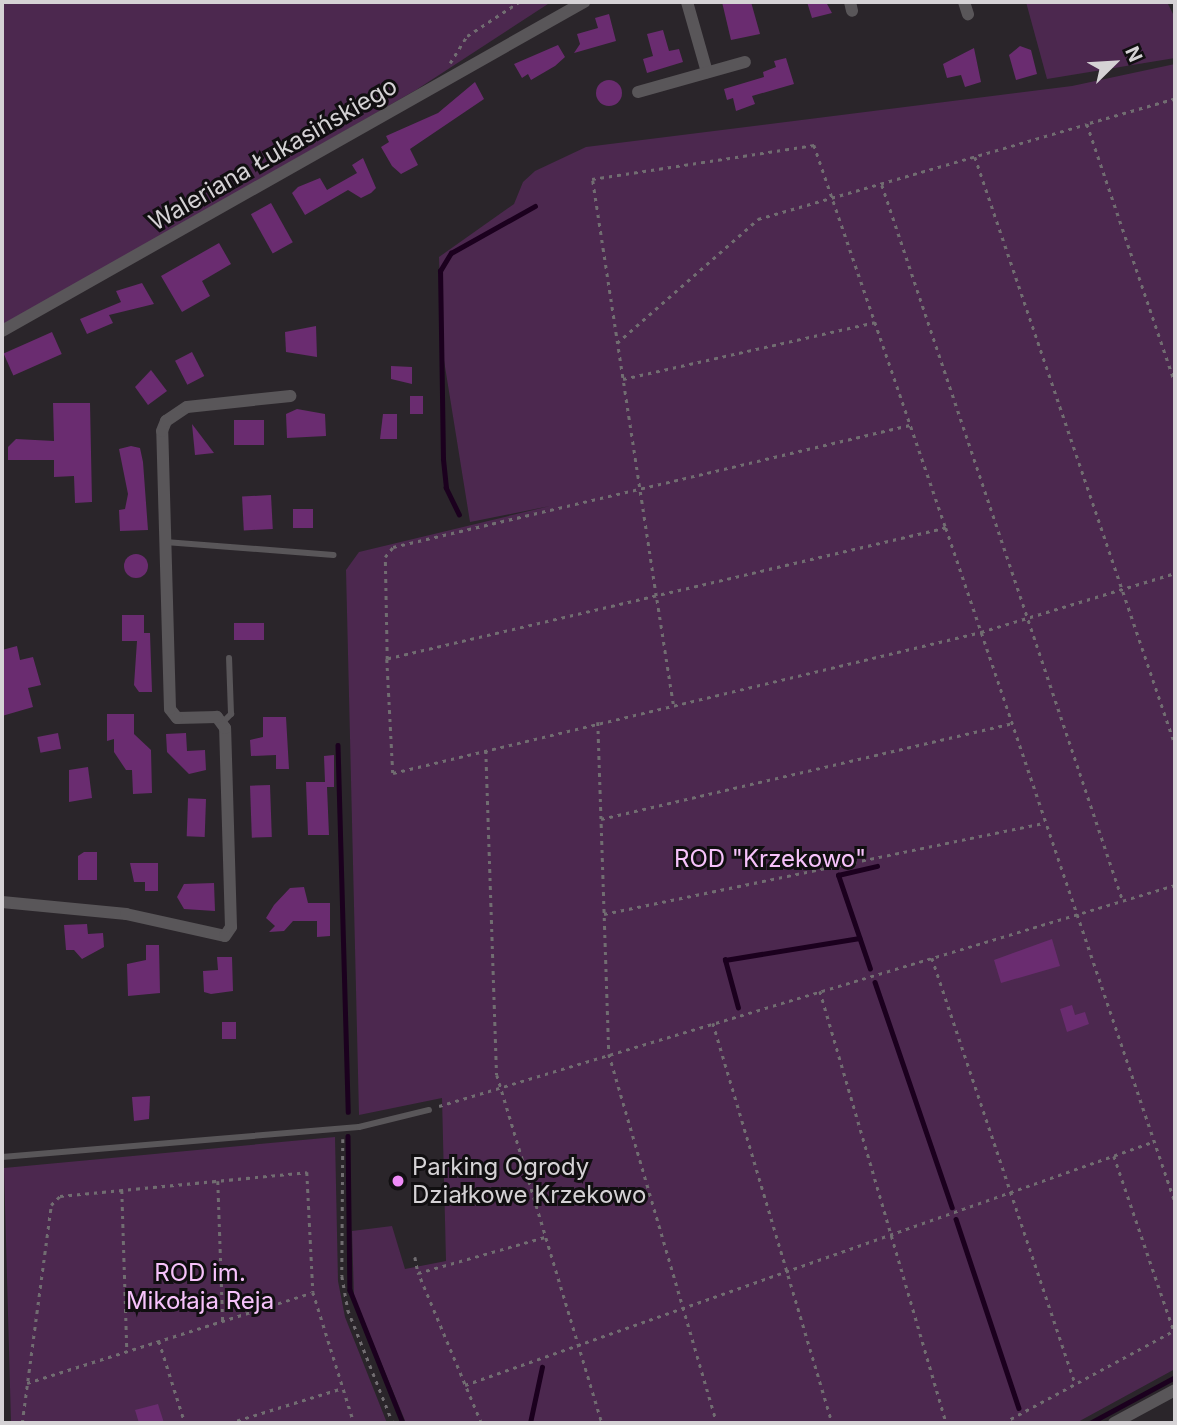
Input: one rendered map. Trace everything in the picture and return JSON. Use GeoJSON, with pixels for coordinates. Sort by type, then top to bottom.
{"type":"FeatureCollection","features":[{"type":"Feature","properties":{"kind":"street","name":"Waleriana Łukasińskiego"},"geometry":{"type":"LineString","coordinates":[[2,331],[584,2]]}},
{"type":"Feature","properties":{"kind":"street"},"geometry":{"type":"LineString","coordinates":[[687,2],[707,72]]}},
{"type":"Feature","properties":{"kind":"street"},"geometry":{"type":"LineString","coordinates":[[638,92],[745,62]]}},
{"type":"Feature","properties":{"kind":"street"},"geometry":{"type":"LineString","coordinates":[[2,902],[126,914],[225,936],[231,927],[222,723],[217,717],[177,718],[170,709],[166,421],[187,407],[290,396]]}},
{"type":"Feature","properties":{"kind":"street"},"geometry":{"type":"LineString","coordinates":[[1114,1423],[1175,1392]]}},
{"type":"Feature","properties":{"kind":"lane"},"geometry":{"type":"LineString","coordinates":[[166,542],[333,555]]}},
{"type":"Feature","properties":{"kind":"lane"},"geometry":{"type":"LineString","coordinates":[[222,723],[230,714],[229,659]]}},
{"type":"Feature","properties":{"kind":"lane"},"geometry":{"type":"LineString","coordinates":[[2,1157],[342,1129],[429,1110]]}},
{"type":"Feature","properties":{"kind":"path"},"geometry":{"type":"LineString","coordinates":[[452,76],[457,47],[519,2]]}},
{"type":"Feature","properties":{"kind":"path"},"geometry":{"type":"LineString","coordinates":[[617,343],[758,219],[833,200],[1175,99]]}},
{"type":"Feature","properties":{"kind":"path"},"geometry":{"type":"LineString","coordinates":[[1087,124],[1175,383]]}},
{"type":"Feature","properties":{"kind":"path"},"geometry":{"type":"LineString","coordinates":[[673,704],[592,179],[814,145],[1175,1202]]}},
{"type":"Feature","properties":{"kind":"path"},"geometry":{"type":"LineString","coordinates":[[975,157],[1175,744]]}},
{"type":"Feature","properties":{"kind":"path"},"geometry":{"type":"LineString","coordinates":[[883,185],[1123,901]]}},
{"type":"Feature","properties":{"kind":"path"},"geometry":{"type":"LineString","coordinates":[[623,379],[875,322]]}},
{"type":"Feature","properties":{"kind":"path"},"geometry":{"type":"LineString","coordinates":[[910,425],[393,547],[385,557],[393,773],[981,632],[1175,573]]}},
{"type":"Feature","properties":{"kind":"path"},"geometry":{"type":"LineString","coordinates":[[387,659],[946,528]]}},
{"type":"Feature","properties":{"kind":"path"},"geometry":{"type":"LineString","coordinates":[[598,722],[609,1054],[717,1423]]}},
{"type":"Feature","properties":{"kind":"path"},"geometry":{"type":"LineString","coordinates":[[601,819],[1012,723]]}},
{"type":"Feature","properties":{"kind":"path"},"geometry":{"type":"LineString","coordinates":[[485,750],[501,1086],[602,1423]]}},
{"type":"Feature","properties":{"kind":"path"},"geometry":{"type":"LineString","coordinates":[[604,914],[1045,823]]}},
{"type":"Feature","properties":{"kind":"path"},"geometry":{"type":"LineString","coordinates":[[429,1110],[501,1086],[1174,886],[1175,891]]}},
{"type":"Feature","properties":{"kind":"path"},"geometry":{"type":"LineString","coordinates":[[932,958],[1075,1384]]}},
{"type":"Feature","properties":{"kind":"path"},"geometry":{"type":"LineString","coordinates":[[820,991],[946,1423]]}},
{"type":"Feature","properties":{"kind":"path"},"geometry":{"type":"LineString","coordinates":[[713,1023],[832,1423]]}},
{"type":"Feature","properties":{"kind":"path"},"geometry":{"type":"LineString","coordinates":[[342,1129],[342,1276],[348,1310],[393,1423]]}},
{"type":"Feature","properties":{"kind":"path"},"geometry":{"type":"LineString","coordinates":[[465,1385],[1155,1141]]}},
{"type":"Feature","properties":{"kind":"path"},"geometry":{"type":"LineString","coordinates":[[1003,1423],[1175,1331],[1114,1156]]}},
{"type":"Feature","properties":{"kind":"path"},"geometry":{"type":"LineString","coordinates":[[22,1423],[51,1205],[60,1196],[307,1172],[313,1292],[354,1423]]}},
{"type":"Feature","properties":{"kind":"path"},"geometry":{"type":"LineString","coordinates":[[218,1181],[223,1321]]}},
{"type":"Feature","properties":{"kind":"path"},"geometry":{"type":"LineString","coordinates":[[122,1190],[127,1351]]}},
{"type":"Feature","properties":{"kind":"path"},"geometry":{"type":"LineString","coordinates":[[418,1273],[546,1236]]}},
{"type":"Feature","properties":{"kind":"path"},"geometry":{"type":"LineString","coordinates":[[415,1257],[418,1273],[481,1423]]}},
{"type":"Feature","properties":{"kind":"path"},"geometry":{"type":"LineString","coordinates":[[27,1383],[313,1292]]}},
{"type":"Feature","properties":{"kind":"path"},"geometry":{"type":"LineString","coordinates":[[159,1341],[185,1423]]}},
{"type":"Feature","properties":{"kind":"path"},"geometry":{"type":"LineString","coordinates":[[229,1423],[343,1388]]}},
{"type":"Feature","properties":{"kind":"green space"},"geometry":{"type":"Polygon","coordinates":[[[2,2],[551,2],[416,90],[2,327],[2,2]]]}},
{"type":"Feature","properties":{"kind":"green space"},"geometry":{"type":"Polygon","coordinates":[[[1026,2],[1167,2],[1175,18],[1175,58],[1047,79],[1026,2]]]}},
{"type":"Feature","properties":{"kind":"green space","name":"ROD \"Krzekowo\""},"geometry":{"type":"Polygon","coordinates":[[[1175,64],[1175,1369],[1076,1423],[406,1423],[354,1297],[352,1231],[392,1226],[405,1269],[446,1261],[442,1098],[359,1115],[346,570],[359,552],[550,506],[470,522],[442,348],[439,257],[514,204],[523,182],[535,171],[586,147],[1072,86],[1175,64]]]}},
{"type":"Feature","properties":{"kind":"green space","name":"ROD im. Mikołaja Reja"},"geometry":{"type":"Polygon","coordinates":[[[335,1137],[338,1281],[345,1317],[387,1423],[11,1423],[4,1168],[335,1137]]]}},
{"type":"Feature","properties":{"kind":"building"},"geometry":{"type":"Polygon","coordinates":[[[722,2],[751,2],[760,34],[731,40],[722,2]]]}},
{"type":"Feature","properties":{"kind":"building"},"geometry":{"type":"Polygon","coordinates":[[[807,2],[826,2],[832,13],[812,18],[807,2]]]}},
{"type":"Feature","properties":{"kind":"building"},"geometry":{"type":"Polygon","coordinates":[[[609,14],[616,41],[574,53],[580,44],[577,34],[598,28],[595,18],[609,14]]]}},
{"type":"Feature","properties":{"kind":"building"},"geometry":{"type":"Polygon","coordinates":[[[663,30],[669,51],[679,49],[683,62],[647,73],[643,59],[653,56],[647,34],[663,30]]]}},
{"type":"Feature","properties":{"kind":"building"},"geometry":{"type":"Polygon","coordinates":[[[558,45],[565,57],[531,80],[528,74],[522,78],[514,64],[558,45]]]}},
{"type":"Feature","properties":{"kind":"building"},"geometry":{"type":"Polygon","coordinates":[[[1020,46],[1031,50],[1037,74],[1016,80],[1009,55],[1020,46]]]}},
{"type":"Feature","properties":{"kind":"building"},"geometry":{"type":"Polygon","coordinates":[[[974,48],[981,82],[965,87],[961,75],[947,78],[943,64],[974,48]]]}},
{"type":"Feature","properties":{"kind":"building"},"geometry":{"type":"Polygon","coordinates":[[[786,58],[794,84],[752,96],[755,104],[736,111],[733,98],[727,100],[724,89],[764,77],[763,72],[776,67],[774,61],[786,58]]]}},
{"type":"Feature","properties":{"kind":"building"},"geometry":{"type":"Polygon","coordinates":[[[609,80],[618,84],[622,93],[618,102],[609,106],[600,102],[596,93],[600,84],[609,80]]]}},
{"type":"Feature","properties":{"kind":"building"},"geometry":{"type":"Polygon","coordinates":[[[475,82],[484,99],[410,149],[418,165],[401,174],[392,166],[381,147],[389,142],[386,136],[438,113],[475,82]]]}},
{"type":"Feature","properties":{"kind":"building"},"geometry":{"type":"Polygon","coordinates":[[[363,158],[376,188],[371,193],[361,198],[348,190],[305,215],[292,193],[298,187],[320,178],[327,190],[357,173],[352,165],[363,158]]]}},
{"type":"Feature","properties":{"kind":"building"},"geometry":{"type":"Polygon","coordinates":[[[271,203],[293,242],[273,254],[251,214],[271,203]]]}},
{"type":"Feature","properties":{"kind":"building"},"geometry":{"type":"Polygon","coordinates":[[[219,243],[231,264],[202,281],[210,296],[182,312],[161,276],[219,243]]]}},
{"type":"Feature","properties":{"kind":"building"},"geometry":{"type":"Polygon","coordinates":[[[142,283],[154,304],[109,315],[113,323],[87,334],[80,319],[121,302],[116,291],[142,283]]]}},
{"type":"Feature","properties":{"kind":"building"},"geometry":{"type":"Polygon","coordinates":[[[316,326],[317,357],[286,352],[285,332],[316,326]]]}},
{"type":"Feature","properties":{"kind":"building"},"geometry":{"type":"Polygon","coordinates":[[[52,332],[62,354],[13,375],[4,354],[52,332]]]}},
{"type":"Feature","properties":{"kind":"building"},"geometry":{"type":"Polygon","coordinates":[[[192,352],[204,376],[187,385],[175,361],[192,352]]]}},
{"type":"Feature","properties":{"kind":"building"},"geometry":{"type":"Polygon","coordinates":[[[391,366],[412,367],[412,384],[391,379],[391,366]]]}},
{"type":"Feature","properties":{"kind":"building"},"geometry":{"type":"Polygon","coordinates":[[[151,370],[167,391],[148,405],[135,387],[151,370]]]}},
{"type":"Feature","properties":{"kind":"building"},"geometry":{"type":"Polygon","coordinates":[[[410,396],[423,396],[423,414],[410,414],[410,396]]]}},
{"type":"Feature","properties":{"kind":"building"},"geometry":{"type":"Polygon","coordinates":[[[53,403],[90,403],[92,502],[75,503],[74,476],[54,477],[54,460],[8,460],[8,447],[16,439],[54,441],[53,403]]]}},
{"type":"Feature","properties":{"kind":"building"},"geometry":{"type":"Polygon","coordinates":[[[297,409],[325,414],[326,436],[287,438],[286,414],[297,409]]]}},
{"type":"Feature","properties":{"kind":"building"},"geometry":{"type":"Polygon","coordinates":[[[383,414],[397,414],[397,439],[380,439],[383,414]]]}},
{"type":"Feature","properties":{"kind":"building"},"geometry":{"type":"Polygon","coordinates":[[[234,420],[264,420],[264,445],[234,445],[234,420]]]}},
{"type":"Feature","properties":{"kind":"building"},"geometry":{"type":"Polygon","coordinates":[[[192,424],[214,453],[195,455],[192,424]]]}},
{"type":"Feature","properties":{"kind":"building"},"geometry":{"type":"Polygon","coordinates":[[[131,446],[140,448],[143,462],[148,530],[120,531],[119,510],[125,509],[128,494],[119,449],[131,446]]]}},
{"type":"Feature","properties":{"kind":"building"},"geometry":{"type":"Polygon","coordinates":[[[271,495],[273,529],[244,530],[242,497],[271,495]]]}},
{"type":"Feature","properties":{"kind":"building"},"geometry":{"type":"Polygon","coordinates":[[[293,509],[313,509],[313,528],[293,528],[293,509]]]}},
{"type":"Feature","properties":{"kind":"building"},"geometry":{"type":"Polygon","coordinates":[[[136,554],[144,558],[148,566],[144,574],[136,578],[128,574],[124,566],[128,558],[136,554]]]}},
{"type":"Feature","properties":{"kind":"building"},"geometry":{"type":"Polygon","coordinates":[[[122,615],[144,615],[144,633],[150,633],[152,692],[139,692],[134,685],[137,641],[122,641],[122,615]]]}},
{"type":"Feature","properties":{"kind":"building"},"geometry":{"type":"Polygon","coordinates":[[[234,623],[264,623],[264,640],[234,640],[234,623]]]}},
{"type":"Feature","properties":{"kind":"building"},"geometry":{"type":"Polygon","coordinates":[[[17,646],[20,660],[33,657],[41,685],[28,688],[33,707],[2,716],[2,650],[17,646]]]}},
{"type":"Feature","properties":{"kind":"building"},"geometry":{"type":"Polygon","coordinates":[[[107,714],[134,714],[134,734],[151,750],[152,793],[133,794],[132,770],[126,770],[114,752],[114,739],[107,741],[107,714]]]}},
{"type":"Feature","properties":{"kind":"building"},"geometry":{"type":"Polygon","coordinates":[[[263,717],[286,717],[289,769],[276,769],[276,755],[251,756],[250,740],[263,737],[263,717]]]}},
{"type":"Feature","properties":{"kind":"building"},"geometry":{"type":"Polygon","coordinates":[[[58,733],[61,749],[40,753],[37,737],[58,733]]]}},
{"type":"Feature","properties":{"kind":"building"},"geometry":{"type":"Polygon","coordinates":[[[186,733],[187,751],[205,750],[206,770],[189,774],[167,752],[166,734],[186,733]]]}},
{"type":"Feature","properties":{"kind":"building"},"geometry":{"type":"Polygon","coordinates":[[[334,755],[334,787],[327,787],[329,835],[308,835],[306,782],[325,782],[324,756],[334,755]]]}},
{"type":"Feature","properties":{"kind":"building"},"geometry":{"type":"Polygon","coordinates":[[[88,767],[92,798],[69,802],[69,770],[88,767]]]}},
{"type":"Feature","properties":{"kind":"building"},"geometry":{"type":"Polygon","coordinates":[[[270,785],[272,837],[252,838],[250,786],[270,785]]]}},
{"type":"Feature","properties":{"kind":"building"},"geometry":{"type":"Polygon","coordinates":[[[188,798],[206,799],[205,837],[187,836],[188,798]]]}},
{"type":"Feature","properties":{"kind":"building"},"geometry":{"type":"Polygon","coordinates":[[[84,852],[97,852],[97,880],[78,880],[78,856],[84,852]]]}},
{"type":"Feature","properties":{"kind":"building"},"geometry":{"type":"Polygon","coordinates":[[[130,863],[158,863],[158,891],[145,891],[145,882],[134,882],[130,863]]]}},
{"type":"Feature","properties":{"kind":"building"},"geometry":{"type":"Polygon","coordinates":[[[214,883],[215,911],[184,909],[177,897],[184,884],[214,883]]]}},
{"type":"Feature","properties":{"kind":"building"},"geometry":{"type":"Polygon","coordinates":[[[304,887],[308,903],[330,903],[330,936],[317,937],[317,921],[293,921],[284,931],[269,932],[275,926],[266,918],[274,905],[290,888],[304,887]]]}},
{"type":"Feature","properties":{"kind":"building"},"geometry":{"type":"Polygon","coordinates":[[[87,924],[88,934],[103,933],[104,947],[82,959],[74,950],[66,950],[64,925],[87,924]]]}},
{"type":"Feature","properties":{"kind":"building"},"geometry":{"type":"Polygon","coordinates":[[[1052,939],[1060,966],[1001,983],[994,960],[1052,939]]]}},
{"type":"Feature","properties":{"kind":"building"},"geometry":{"type":"Polygon","coordinates":[[[146,945],[159,945],[160,993],[128,996],[127,964],[146,960],[146,945]]]}},
{"type":"Feature","properties":{"kind":"building"},"geometry":{"type":"Polygon","coordinates":[[[217,957],[232,957],[233,991],[211,994],[204,992],[203,971],[218,970],[217,957]]]}},
{"type":"Feature","properties":{"kind":"building"},"geometry":{"type":"Polygon","coordinates":[[[1072,1005],[1075,1015],[1085,1012],[1089,1024],[1067,1032],[1060,1009],[1072,1005]]]}},
{"type":"Feature","properties":{"kind":"building"},"geometry":{"type":"Polygon","coordinates":[[[222,1022],[236,1022],[236,1039],[222,1039],[222,1022]]]}},
{"type":"Feature","properties":{"kind":"building"},"geometry":{"type":"Polygon","coordinates":[[[150,1096],[149,1119],[134,1121],[132,1097],[150,1096]]]}},
{"type":"Feature","properties":{"kind":"building"},"geometry":{"type":"Polygon","coordinates":[[[158,1404],[164,1423],[139,1423],[135,1410],[158,1404]]]}},
{"type":"Feature","properties":{"kind":"waterway"},"geometry":{"type":"LineString","coordinates":[[459,515],[446,488],[443,459],[440,271],[451,253],[535,206]]}},
{"type":"Feature","properties":{"kind":"waterway"},"geometry":{"type":"LineString","coordinates":[[338,745],[348,1112]]}},
{"type":"Feature","properties":{"kind":"waterway"},"geometry":{"type":"LineString","coordinates":[[870,969],[838,875],[877,866]]}},
{"type":"Feature","properties":{"kind":"waterway"},"geometry":{"type":"LineString","coordinates":[[738,1008],[725,960],[859,938]]}},
{"type":"Feature","properties":{"kind":"waterway"},"geometry":{"type":"LineString","coordinates":[[875,982],[952,1207]]}},
{"type":"Feature","properties":{"kind":"waterway"},"geometry":{"type":"LineString","coordinates":[[348,1136],[350,1290],[403,1423]]}},
{"type":"Feature","properties":{"kind":"waterway"},"geometry":{"type":"LineString","coordinates":[[956,1219],[1019,1408]]}},
{"type":"Feature","properties":{"kind":"waterway"},"geometry":{"type":"LineString","coordinates":[[530,1423],[542,1367]]}},
{"type":"Feature","properties":{"kind":"waterway"},"geometry":{"type":"LineString","coordinates":[[1090,1423],[1175,1377]]}},
{"type":"Feature","properties":{"kind":"place","name":"Parking Ogrody Działkowe Krzekowo"},"geometry":{"type":"Point","coordinates":[398,1181]}}]}
